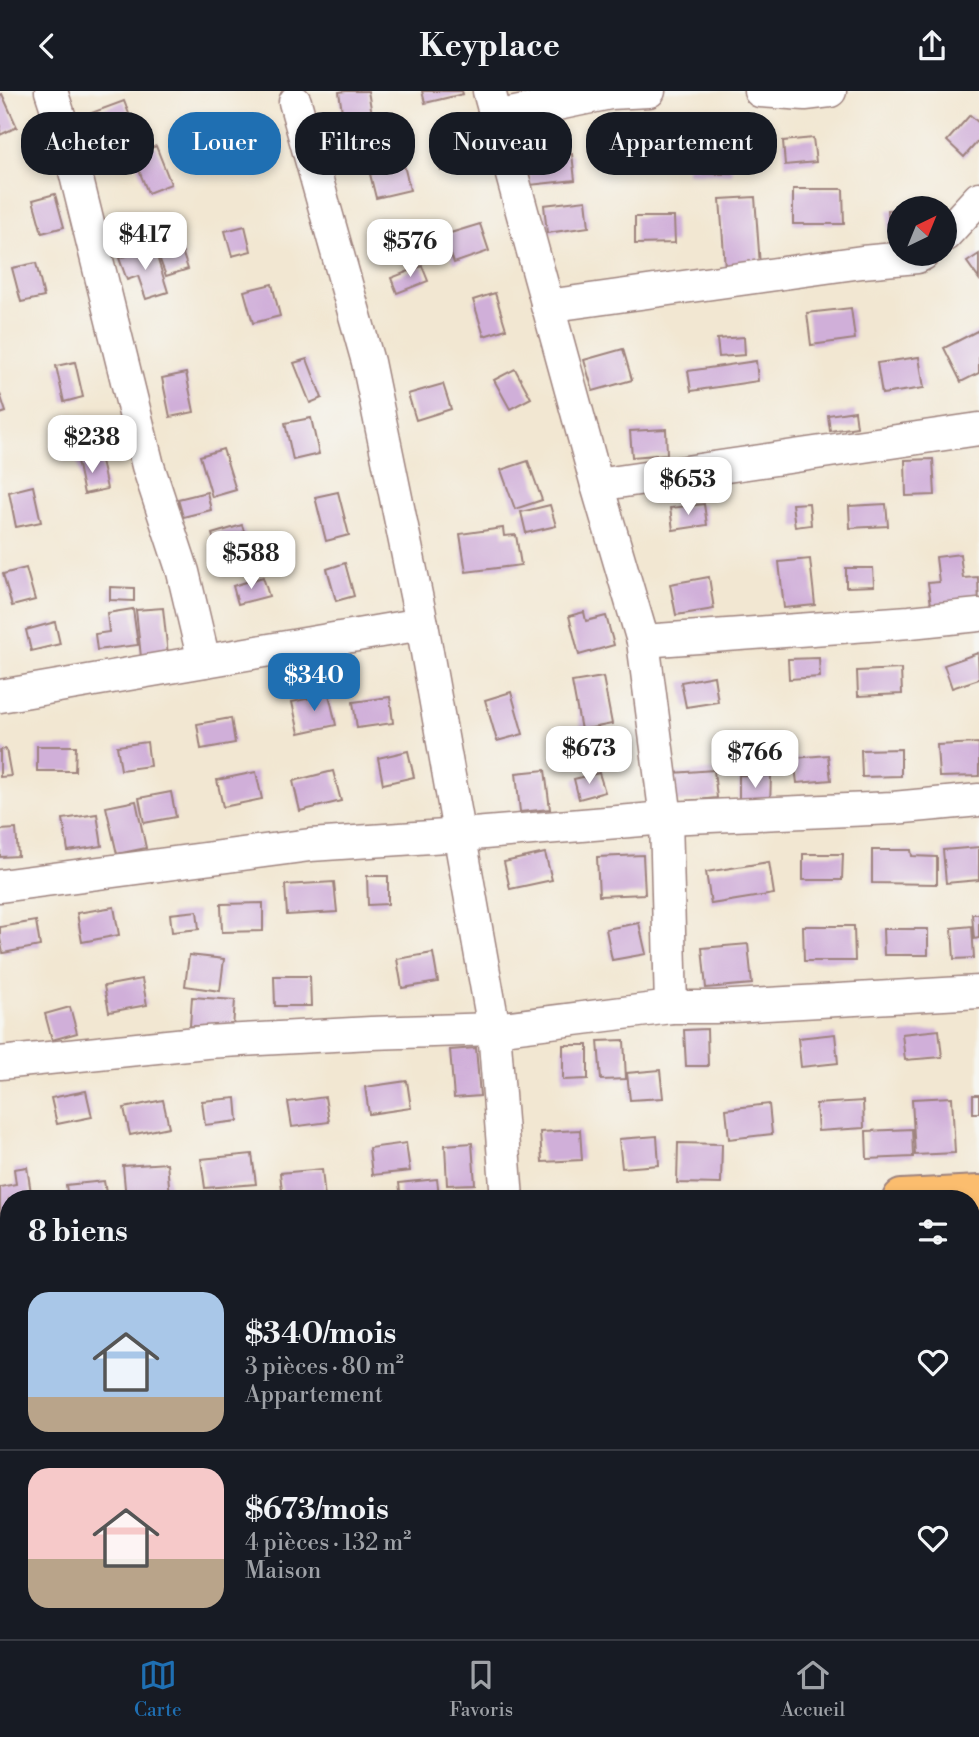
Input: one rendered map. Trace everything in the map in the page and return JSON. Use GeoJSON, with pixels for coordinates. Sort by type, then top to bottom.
{"type":"FeatureCollection","features":[{"type":"Feature","properties":{"kind":"street"},"geometry":{"type":"LineString","coordinates":[[51,91],[68,143],[148,466],[183,572],[204,661]]}},
{"type":"Feature","properties":{"kind":"street"},"geometry":{"type":"LineString","coordinates":[[649,91],[492,104],[643,641],[666,818],[671,1007]]}},
{"type":"Feature","properties":{"kind":"street"},"geometry":{"type":"LineString","coordinates":[[760,91],[805,94],[830,91]]}},
{"type":"Feature","properties":{"kind":"street"},"geometry":{"type":"LineString","coordinates":[[295,102],[368,362],[422,624],[494,1029],[506,1190]]}},
{"type":"Feature","properties":{"kind":"street"},"geometry":{"type":"LineString","coordinates":[[957,222],[979,198]]}},
{"type":"Feature","properties":{"kind":"street"},"geometry":{"type":"LineString","coordinates":[[547,306],[887,260]]}},
{"type":"Feature","properties":{"kind":"street"},"geometry":{"type":"LineString","coordinates":[[597,485],[979,429]]}},
{"type":"Feature","properties":{"kind":"street"},"geometry":{"type":"LineString","coordinates":[[643,641],[979,615]]}},
{"type":"Feature","properties":{"kind":"street"},"geometry":{"type":"LineString","coordinates":[[2,688],[204,661],[422,624]]}},
{"type":"Feature","properties":{"kind":"street"},"geometry":{"type":"LineString","coordinates":[[0,886],[310,845],[666,818],[893,808],[979,800]]}},
{"type":"Feature","properties":{"kind":"street"},"geometry":{"type":"LineString","coordinates":[[0,1063],[206,1042],[494,1029],[671,1007],[715,1007],[979,992]]}},
{"type":"Feature","properties":{"kind":"building"},"geometry":{"type":"Polygon","coordinates":[[[368,91],[372,112],[342,112],[339,92],[368,91]]]}},
{"type":"Feature","properties":{"kind":"building"},"geometry":{"type":"Polygon","coordinates":[[[422,91],[462,91],[463,94],[425,103],[422,91]]]}},
{"type":"Feature","properties":{"kind":"building"},"geometry":{"type":"Polygon","coordinates":[[[2,94],[17,127],[0,135],[0,95],[2,94]]]}},
{"type":"Feature","properties":{"kind":"building"},"geometry":{"type":"Polygon","coordinates":[[[124,101],[128,112],[94,112],[124,101]]]}},
{"type":"Feature","properties":{"kind":"building"},"geometry":{"type":"Polygon","coordinates":[[[970,115],[979,123],[979,140],[964,157],[947,141],[970,115]]]}},
{"type":"Feature","properties":{"kind":"building"},"geometry":{"type":"Polygon","coordinates":[[[813,138],[816,162],[785,165],[783,141],[813,138]]]}},
{"type":"Feature","properties":{"kind":"building"},"geometry":{"type":"Polygon","coordinates":[[[156,146],[171,184],[148,193],[141,175],[154,175],[156,146]]]}},
{"type":"Feature","properties":{"kind":"building"},"geometry":{"type":"Polygon","coordinates":[[[572,154],[575,180],[530,185],[529,175],[572,175],[572,154]]]}},
{"type":"Feature","properties":{"kind":"building"},"geometry":{"type":"Polygon","coordinates":[[[370,175],[406,175],[410,190],[376,198],[370,175]]]}},
{"type":"Feature","properties":{"kind":"building"},"geometry":{"type":"Polygon","coordinates":[[[793,189],[843,189],[844,224],[793,224],[793,189]]]}},
{"type":"Feature","properties":{"kind":"building"},"geometry":{"type":"Polygon","coordinates":[[[55,194],[64,227],[42,233],[33,200],[55,194]]]}},
{"type":"Feature","properties":{"kind":"building"},"geometry":{"type":"Polygon","coordinates":[[[755,197],[760,266],[725,268],[720,199],[755,197]]]}},
{"type":"Feature","properties":{"kind":"building"},"geometry":{"type":"Polygon","coordinates":[[[586,200],[589,227],[547,233],[544,205],[586,200]]]}},
{"type":"Feature","properties":{"kind":"building"},"geometry":{"type":"Polygon","coordinates":[[[635,217],[674,217],[675,243],[635,244],[635,217]]]}},
{"type":"Feature","properties":{"kind":"building"},"geometry":{"type":"Polygon","coordinates":[[[480,224],[489,251],[454,263],[444,235],[480,224]]]}},
{"type":"Feature","properties":{"kind":"building"},"geometry":{"type":"Polygon","coordinates":[[[245,226],[251,251],[232,256],[225,231],[245,226]]]}},
{"type":"Feature","properties":{"kind":"building"},"geometry":{"type":"Polygon","coordinates":[[[179,242],[188,269],[166,276],[156,249],[179,242]]]}},
{"type":"Feature","properties":{"kind":"building"},"geometry":{"type":"Polygon","coordinates":[[[154,247],[168,292],[146,299],[138,276],[127,280],[119,258],[154,247]]]}},
{"type":"Feature","properties":{"kind":"building"},"geometry":{"type":"Polygon","coordinates":[[[979,254],[979,279],[967,262],[979,254]]]}},
{"type":"Feature","properties":{"kind":"building"},"geometry":{"type":"Polygon","coordinates":[[[36,263],[44,297],[21,302],[12,268],[36,263]]]}},
{"type":"Feature","properties":{"kind":"building"},"geometry":{"type":"Polygon","coordinates":[[[422,266],[428,281],[397,293],[391,278],[422,266]]]}},
{"type":"Feature","properties":{"kind":"building"},"geometry":{"type":"Polygon","coordinates":[[[272,284],[280,316],[253,323],[244,291],[272,284]]]}},
{"type":"Feature","properties":{"kind":"building"},"geometry":{"type":"Polygon","coordinates":[[[495,293],[506,329],[484,336],[473,300],[495,293]]]}},
{"type":"Feature","properties":{"kind":"building"},"geometry":{"type":"Polygon","coordinates":[[[851,308],[855,339],[811,345],[807,313],[851,308]]]}},
{"type":"Feature","properties":{"kind":"building"},"geometry":{"type":"Polygon","coordinates":[[[979,330],[979,373],[961,382],[944,348],[979,330]]]}},
{"type":"Feature","properties":{"kind":"building"},"geometry":{"type":"Polygon","coordinates":[[[744,337],[745,355],[719,357],[717,339],[744,337]]]}},
{"type":"Feature","properties":{"kind":"building"},"geometry":{"type":"Polygon","coordinates":[[[623,349],[632,380],[593,391],[584,360],[623,349]]]}},
{"type":"Feature","properties":{"kind":"building"},"geometry":{"type":"Polygon","coordinates":[[[919,357],[924,388],[882,394],[877,363],[919,357]]]}},
{"type":"Feature","properties":{"kind":"building"},"geometry":{"type":"Polygon","coordinates":[[[307,359],[322,398],[310,403],[294,363],[307,359]]]}},
{"type":"Feature","properties":{"kind":"building"},"geometry":{"type":"Polygon","coordinates":[[[756,361],[758,381],[691,391],[688,371],[756,361]]]}},
{"type":"Feature","properties":{"kind":"building"},"geometry":{"type":"Polygon","coordinates":[[[75,362],[83,397],[64,402],[56,366],[75,362]]]}},
{"type":"Feature","properties":{"kind":"building"},"geometry":{"type":"Polygon","coordinates":[[[515,369],[531,398],[510,409],[494,380],[515,369]]]}},
{"type":"Feature","properties":{"kind":"building"},"geometry":{"type":"Polygon","coordinates":[[[186,373],[194,412],[170,417],[162,378],[186,373]]]}},
{"type":"Feature","properties":{"kind":"building"},"geometry":{"type":"Polygon","coordinates":[[[443,384],[451,409],[416,420],[408,394],[443,384]]]}},
{"type":"Feature","properties":{"kind":"building"},"geometry":{"type":"Polygon","coordinates":[[[0,394],[6,412],[0,414],[0,394]]]}},
{"type":"Feature","properties":{"kind":"building"},"geometry":{"type":"Polygon","coordinates":[[[855,411],[857,427],[830,431],[828,415],[855,411]]]}},
{"type":"Feature","properties":{"kind":"building"},"geometry":{"type":"Polygon","coordinates":[[[311,418],[319,454],[293,460],[285,423],[311,418]]]}},
{"type":"Feature","properties":{"kind":"building"},"geometry":{"type":"Polygon","coordinates":[[[666,429],[667,454],[632,457],[630,431],[666,429]]]}},
{"type":"Feature","properties":{"kind":"building"},"geometry":{"type":"Polygon","coordinates":[[[223,449],[236,490],[212,497],[200,456],[223,449]]]}},
{"type":"Feature","properties":{"kind":"building"},"geometry":{"type":"Polygon","coordinates":[[[100,456],[107,489],[84,494],[77,461],[100,456]]]}},
{"type":"Feature","properties":{"kind":"building"},"geometry":{"type":"Polygon","coordinates":[[[933,459],[935,495],[906,496],[905,460],[933,459]]]}},
{"type":"Feature","properties":{"kind":"building"},"geometry":{"type":"Polygon","coordinates":[[[528,461],[542,500],[515,509],[501,470],[528,461]]]}},
{"type":"Feature","properties":{"kind":"building"},"geometry":{"type":"Polygon","coordinates":[[[33,486],[41,522],[16,527],[9,492],[33,486]]]}},
{"type":"Feature","properties":{"kind":"building"},"geometry":{"type":"Polygon","coordinates":[[[207,492],[211,510],[183,517],[178,499],[207,492]]]}},
{"type":"Feature","properties":{"kind":"building"},"geometry":{"type":"Polygon","coordinates":[[[338,492],[349,535],[326,541],[315,497],[338,492]]]}},
{"type":"Feature","properties":{"kind":"building"},"geometry":{"type":"Polygon","coordinates":[[[809,503],[811,525],[795,527],[792,504],[809,503]]]}},
{"type":"Feature","properties":{"kind":"building"},"geometry":{"type":"Polygon","coordinates":[[[704,504],[707,525],[673,530],[670,508],[704,504]]]}},
{"type":"Feature","properties":{"kind":"building"},"geometry":{"type":"Polygon","coordinates":[[[886,504],[888,526],[850,528],[849,506],[886,504]]]}},
{"type":"Feature","properties":{"kind":"building"},"geometry":{"type":"Polygon","coordinates":[[[550,505],[556,526],[526,533],[521,512],[550,505]]]}},
{"type":"Feature","properties":{"kind":"building"},"geometry":{"type":"Polygon","coordinates":[[[242,525],[255,566],[225,575],[212,534],[242,525]]]}},
{"type":"Feature","properties":{"kind":"building"},"geometry":{"type":"Polygon","coordinates":[[[503,528],[504,536],[516,535],[521,565],[466,572],[460,534],[503,528]]]}},
{"type":"Feature","properties":{"kind":"building"},"geometry":{"type":"Polygon","coordinates":[[[960,554],[963,578],[978,577],[979,607],[932,612],[928,583],[939,582],[936,557],[960,554]]]}},
{"type":"Feature","properties":{"kind":"building"},"geometry":{"type":"Polygon","coordinates":[[[810,559],[815,605],[784,608],[779,562],[810,559]]]}},
{"type":"Feature","properties":{"kind":"building"},"geometry":{"type":"Polygon","coordinates":[[[345,563],[354,596],[336,601],[327,569],[345,563]]]}},
{"type":"Feature","properties":{"kind":"building"},"geometry":{"type":"Polygon","coordinates":[[[26,568],[35,600],[12,606],[3,574],[26,568]]]}},
{"type":"Feature","properties":{"kind":"building"},"geometry":{"type":"Polygon","coordinates":[[[846,568],[873,568],[874,586],[846,587],[846,568]]]}},
{"type":"Feature","properties":{"kind":"building"},"geometry":{"type":"Polygon","coordinates":[[[263,577],[269,596],[238,604],[233,586],[263,577]]]}},
{"type":"Feature","properties":{"kind":"building"},"geometry":{"type":"Polygon","coordinates":[[[709,577],[714,609],[676,615],[670,584],[709,577]]]}},
{"type":"Feature","properties":{"kind":"building"},"geometry":{"type":"Polygon","coordinates":[[[110,587],[134,588],[134,601],[110,600],[110,587]]]}},
{"type":"Feature","properties":{"kind":"building"},"geometry":{"type":"Polygon","coordinates":[[[163,608],[168,655],[141,657],[136,610],[163,608]]]}},
{"type":"Feature","properties":{"kind":"building"},"geometry":{"type":"Polygon","coordinates":[[[133,609],[138,645],[97,650],[95,634],[109,632],[107,613],[133,609]]]}},
{"type":"Feature","properties":{"kind":"building"},"geometry":{"type":"Polygon","coordinates":[[[584,612],[586,621],[606,616],[614,645],[579,655],[569,616],[584,612]]]}},
{"type":"Feature","properties":{"kind":"building"},"geometry":{"type":"Polygon","coordinates":[[[55,622],[60,644],[31,651],[26,630],[55,622]]]}},
{"type":"Feature","properties":{"kind":"building"},"geometry":{"type":"Polygon","coordinates":[[[978,653],[979,679],[952,688],[944,665],[978,653]]]}},
{"type":"Feature","properties":{"kind":"building"},"geometry":{"type":"Polygon","coordinates":[[[819,658],[820,677],[789,679],[788,659],[819,658]]]}},
{"type":"Feature","properties":{"kind":"building"},"geometry":{"type":"Polygon","coordinates":[[[901,669],[902,694],[858,696],[857,671],[901,669]]]}},
{"type":"Feature","properties":{"kind":"building"},"geometry":{"type":"Polygon","coordinates":[[[714,676],[718,702],[686,707],[681,682],[714,676]]]}},
{"type":"Feature","properties":{"kind":"building"},"geometry":{"type":"Polygon","coordinates":[[[603,677],[612,724],[581,730],[572,682],[603,677]]]}},
{"type":"Feature","properties":{"kind":"building"},"geometry":{"type":"Polygon","coordinates":[[[511,692],[523,734],[497,741],[485,700],[511,692]]]}},
{"type":"Feature","properties":{"kind":"building"},"geometry":{"type":"Polygon","coordinates":[[[329,694],[336,725],[299,733],[292,702],[329,694]]]}},
{"type":"Feature","properties":{"kind":"building"},"geometry":{"type":"Polygon","coordinates":[[[390,697],[393,723],[357,728],[353,702],[390,697]]]}},
{"type":"Feature","properties":{"kind":"building"},"geometry":{"type":"Polygon","coordinates":[[[231,718],[235,743],[201,749],[197,724],[231,718]]]}},
{"type":"Feature","properties":{"kind":"building"},"geometry":{"type":"Polygon","coordinates":[[[147,742],[150,766],[121,770],[117,746],[147,742]]]}},
{"type":"Feature","properties":{"kind":"building"},"geometry":{"type":"Polygon","coordinates":[[[979,743],[979,776],[939,777],[937,745],[979,743]]]}},
{"type":"Feature","properties":{"kind":"building"},"geometry":{"type":"Polygon","coordinates":[[[37,746],[76,746],[75,771],[37,771],[37,746]]]}},
{"type":"Feature","properties":{"kind":"building"},"geometry":{"type":"Polygon","coordinates":[[[6,749],[11,776],[0,777],[0,750],[6,749]]]}},
{"type":"Feature","properties":{"kind":"building"},"geometry":{"type":"Polygon","coordinates":[[[901,749],[901,776],[862,777],[861,750],[901,749]]]}},
{"type":"Feature","properties":{"kind":"building"},"geometry":{"type":"Polygon","coordinates":[[[408,751],[414,777],[383,784],[378,758],[408,751]]]}},
{"type":"Feature","properties":{"kind":"building"},"geometry":{"type":"Polygon","coordinates":[[[828,755],[831,780],[797,783],[794,758],[828,755]]]}},
{"type":"Feature","properties":{"kind":"building"},"geometry":{"type":"Polygon","coordinates":[[[545,770],[550,809],[520,812],[516,773],[545,770]]]}},
{"type":"Feature","properties":{"kind":"building"},"geometry":{"type":"Polygon","coordinates":[[[714,770],[717,798],[676,802],[673,773],[714,770]]]}},
{"type":"Feature","properties":{"kind":"building"},"geometry":{"type":"Polygon","coordinates":[[[333,771],[341,801],[300,811],[293,781],[333,771]]]}},
{"type":"Feature","properties":{"kind":"building"},"geometry":{"type":"Polygon","coordinates":[[[256,772],[262,799],[223,807],[217,780],[256,772]]]}},
{"type":"Feature","properties":{"kind":"building"},"geometry":{"type":"Polygon","coordinates":[[[599,773],[605,792],[579,799],[574,779],[599,773]]]}},
{"type":"Feature","properties":{"kind":"building"},"geometry":{"type":"Polygon","coordinates":[[[739,775],[771,776],[770,805],[739,804],[739,775]]]}},
{"type":"Feature","properties":{"kind":"building"},"geometry":{"type":"Polygon","coordinates":[[[171,792],[176,817],[144,823],[139,798],[171,792]]]}},
{"type":"Feature","properties":{"kind":"building"},"geometry":{"type":"Polygon","coordinates":[[[136,801],[146,848],[117,854],[106,807],[136,801]]]}},
{"type":"Feature","properties":{"kind":"building"},"geometry":{"type":"Polygon","coordinates":[[[97,814],[102,846],[68,851],[63,819],[97,814]]]}},
{"type":"Feature","properties":{"kind":"building"},"geometry":{"type":"Polygon","coordinates":[[[16,829],[18,856],[0,857],[0,830],[16,829]]]}},
{"type":"Feature","properties":{"kind":"building"},"geometry":{"type":"Polygon","coordinates":[[[979,847],[979,880],[946,883],[943,850],[979,847]]]}},
{"type":"Feature","properties":{"kind":"building"},"geometry":{"type":"Polygon","coordinates":[[[872,850],[911,850],[912,856],[937,857],[937,884],[872,883],[872,850]]]}},
{"type":"Feature","properties":{"kind":"building"},"geometry":{"type":"Polygon","coordinates":[[[545,853],[552,880],[510,889],[504,862],[545,853]]]}},
{"type":"Feature","properties":{"kind":"building"},"geometry":{"type":"Polygon","coordinates":[[[803,854],[843,854],[842,880],[803,880],[803,854]]]}},
{"type":"Feature","properties":{"kind":"building"},"geometry":{"type":"Polygon","coordinates":[[[643,855],[645,894],[599,896],[597,857],[643,855]]]}},
{"type":"Feature","properties":{"kind":"building"},"geometry":{"type":"Polygon","coordinates":[[[769,862],[774,894],[711,904],[706,872],[769,862]]]}},
{"type":"Feature","properties":{"kind":"building"},"geometry":{"type":"Polygon","coordinates":[[[367,876],[388,876],[388,904],[368,905],[367,876]]]}},
{"type":"Feature","properties":{"kind":"building"},"geometry":{"type":"Polygon","coordinates":[[[334,882],[337,912],[287,915],[285,885],[334,882]]]}},
{"type":"Feature","properties":{"kind":"building"},"geometry":{"type":"Polygon","coordinates":[[[263,903],[263,931],[222,932],[221,904],[263,903]]]}},
{"type":"Feature","properties":{"kind":"building"},"geometry":{"type":"Polygon","coordinates":[[[114,907],[119,935],[82,942],[77,913],[114,907]]]}},
{"type":"Feature","properties":{"kind":"building"},"geometry":{"type":"Polygon","coordinates":[[[197,911],[199,929],[172,932],[170,914],[197,911]]]}},
{"type":"Feature","properties":{"kind":"building"},"geometry":{"type":"Polygon","coordinates":[[[972,914],[979,914],[979,938],[974,939],[972,914]]]}},
{"type":"Feature","properties":{"kind":"building"},"geometry":{"type":"Polygon","coordinates":[[[36,921],[40,946],[3,953],[0,927],[36,921]]]}},
{"type":"Feature","properties":{"kind":"building"},"geometry":{"type":"Polygon","coordinates":[[[639,923],[646,954],[612,960],[606,929],[639,923]]]}},
{"type":"Feature","properties":{"kind":"building"},"geometry":{"type":"Polygon","coordinates":[[[803,926],[854,926],[855,961],[804,961],[803,926]]]}},
{"type":"Feature","properties":{"kind":"building"},"geometry":{"type":"Polygon","coordinates":[[[972,926],[974,958],[954,959],[952,928],[972,926]]]}},
{"type":"Feature","properties":{"kind":"building"},"geometry":{"type":"Polygon","coordinates":[[[883,929],[928,929],[928,955],[884,955],[883,929]]]}},
{"type":"Feature","properties":{"kind":"building"},"geometry":{"type":"Polygon","coordinates":[[[748,944],[752,984],[706,988],[702,948],[748,944]]]}},
{"type":"Feature","properties":{"kind":"building"},"geometry":{"type":"Polygon","coordinates":[[[433,953],[438,982],[402,988],[397,959],[433,953]]]}},
{"type":"Feature","properties":{"kind":"building"},"geometry":{"type":"Polygon","coordinates":[[[189,955],[224,959],[220,991],[185,986],[189,955]]]}},
{"type":"Feature","properties":{"kind":"building"},"geometry":{"type":"Polygon","coordinates":[[[274,976],[310,976],[311,1006],[275,1006],[274,976]]]}},
{"type":"Feature","properties":{"kind":"building"},"geometry":{"type":"Polygon","coordinates":[[[142,979],[147,1005],[109,1012],[104,986],[142,979]]]}},
{"type":"Feature","properties":{"kind":"building"},"geometry":{"type":"Polygon","coordinates":[[[192,997],[235,1000],[233,1028],[190,1026],[192,997]]]}},
{"type":"Feature","properties":{"kind":"building"},"geometry":{"type":"Polygon","coordinates":[[[70,1007],[77,1033],[52,1040],[45,1014],[70,1007]]]}},
{"type":"Feature","properties":{"kind":"building"},"geometry":{"type":"Polygon","coordinates":[[[707,1029],[708,1066],[686,1066],[684,1030],[707,1029]]]}},
{"type":"Feature","properties":{"kind":"building"},"geometry":{"type":"Polygon","coordinates":[[[939,1030],[942,1057],[905,1060],[902,1034],[939,1030]]]}},
{"type":"Feature","properties":{"kind":"building"},"geometry":{"type":"Polygon","coordinates":[[[835,1034],[838,1063],[801,1067],[798,1038],[835,1034]]]}},
{"type":"Feature","properties":{"kind":"building"},"geometry":{"type":"Polygon","coordinates":[[[624,1040],[626,1079],[601,1080],[598,1041],[624,1040]]]}},
{"type":"Feature","properties":{"kind":"building"},"geometry":{"type":"Polygon","coordinates":[[[563,1045],[588,1045],[588,1079],[563,1080],[563,1045]]]}},
{"type":"Feature","properties":{"kind":"building"},"geometry":{"type":"Polygon","coordinates":[[[476,1048],[480,1096],[454,1098],[450,1050],[476,1048]]]}},
{"type":"Feature","properties":{"kind":"building"},"geometry":{"type":"Polygon","coordinates":[[[660,1070],[663,1098],[630,1100],[627,1073],[660,1070]]]}},
{"type":"Feature","properties":{"kind":"building"},"geometry":{"type":"Polygon","coordinates":[[[407,1081],[411,1108],[369,1114],[365,1087],[407,1081]]]}},
{"type":"Feature","properties":{"kind":"building"},"geometry":{"type":"Polygon","coordinates":[[[86,1091],[92,1117],[57,1124],[51,1098],[86,1091]]]}},
{"type":"Feature","properties":{"kind":"building"},"geometry":{"type":"Polygon","coordinates":[[[973,1095],[979,1095],[979,1113],[973,1113],[973,1095]]]}},
{"type":"Feature","properties":{"kind":"building"},"geometry":{"type":"Polygon","coordinates":[[[325,1097],[329,1122],[292,1127],[288,1102],[325,1097]]]}},
{"type":"Feature","properties":{"kind":"building"},"geometry":{"type":"Polygon","coordinates":[[[952,1097],[955,1153],[915,1155],[912,1099],[952,1097]]]}},
{"type":"Feature","properties":{"kind":"building"},"geometry":{"type":"Polygon","coordinates":[[[236,1098],[238,1121],[205,1125],[202,1101],[236,1098]]]}},
{"type":"Feature","properties":{"kind":"building"},"geometry":{"type":"Polygon","coordinates":[[[163,1100],[169,1127],[130,1135],[124,1108],[163,1100]]]}},
{"type":"Feature","properties":{"kind":"building"},"geometry":{"type":"Polygon","coordinates":[[[863,1101],[864,1128],[818,1131],[816,1104],[863,1101]]]}},
{"type":"Feature","properties":{"kind":"building"},"geometry":{"type":"Polygon","coordinates":[[[769,1104],[772,1134],[729,1139],[726,1109],[769,1104]]]}},
{"type":"Feature","properties":{"kind":"building"},"geometry":{"type":"Polygon","coordinates":[[[912,1129],[913,1157],[867,1159],[866,1131],[912,1129]]]}},
{"type":"Feature","properties":{"kind":"building"},"geometry":{"type":"Polygon","coordinates":[[[580,1130],[582,1160],[542,1162],[540,1132],[580,1130]]]}},
{"type":"Feature","properties":{"kind":"building"},"geometry":{"type":"Polygon","coordinates":[[[657,1136],[659,1165],[622,1168],[619,1139],[657,1136]]]}},
{"type":"Feature","properties":{"kind":"building"},"geometry":{"type":"Polygon","coordinates":[[[406,1143],[410,1171],[372,1175],[369,1148],[406,1143]]]}},
{"type":"Feature","properties":{"kind":"building"},"geometry":{"type":"Polygon","coordinates":[[[472,1143],[475,1184],[447,1185],[445,1145],[472,1143]]]}},
{"type":"Feature","properties":{"kind":"building"},"geometry":{"type":"Polygon","coordinates":[[[678,1143],[722,1144],[721,1184],[677,1183],[678,1143]]]}},
{"type":"Feature","properties":{"kind":"building"},"geometry":{"type":"Polygon","coordinates":[[[252,1154],[256,1184],[205,1188],[201,1159],[252,1154]]]}},
{"type":"Feature","properties":{"kind":"building"},"geometry":{"type":"Polygon","coordinates":[[[167,1163],[169,1190],[125,1190],[123,1166],[167,1163]]]}},
{"type":"Feature","properties":{"kind":"building"},"geometry":{"type":"Polygon","coordinates":[[[27,1167],[31,1190],[0,1190],[0,1187],[16,1184],[14,1169],[27,1167]]]}},
{"type":"Feature","properties":{"kind":"building"},"geometry":{"type":"Polygon","coordinates":[[[322,1169],[324,1190],[282,1190],[280,1173],[322,1169]]]}},
{"type":"Feature","properties":{"kind":"building"},"geometry":{"type":"Polygon","coordinates":[[[437,1179],[438,1190],[400,1190],[399,1183],[437,1179]]]}},
{"type":"Feature","properties":{"kind":"building"},"geometry":{"type":"Polygon","coordinates":[[[104,1181],[106,1190],[67,1190],[66,1185],[104,1181]]]}}]}
